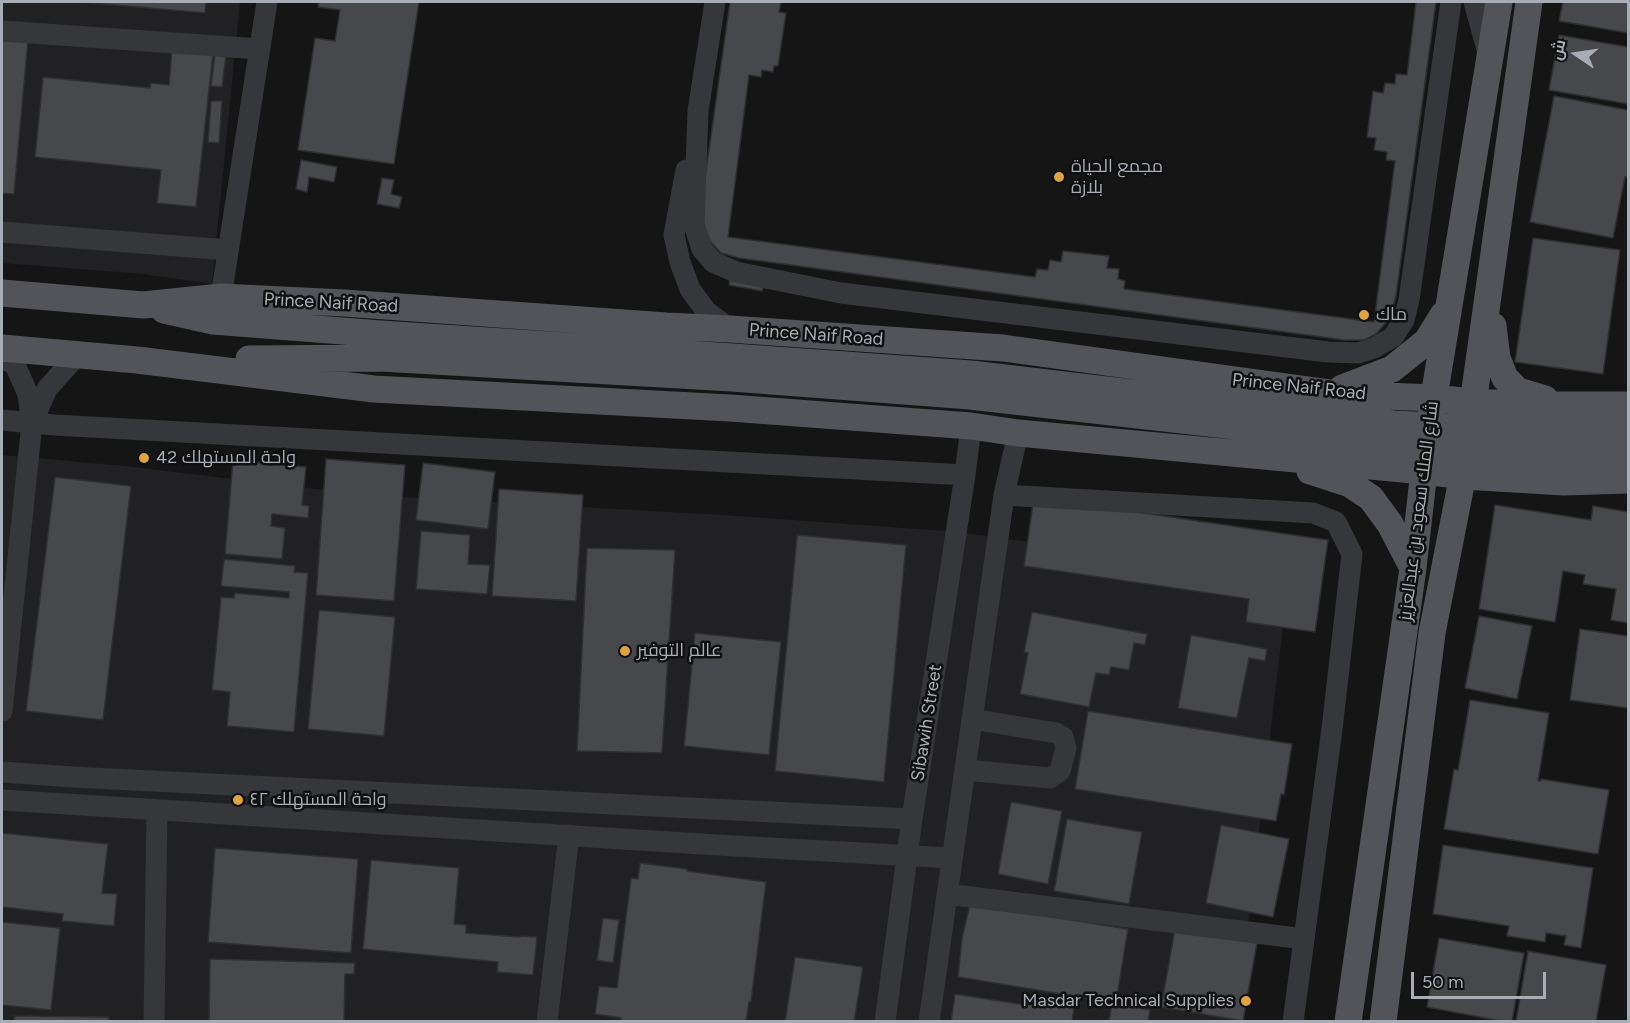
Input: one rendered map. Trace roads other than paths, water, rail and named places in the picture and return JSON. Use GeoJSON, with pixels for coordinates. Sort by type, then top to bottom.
{"type":"FeatureCollection","features":[{"type":"Feature","properties":{"kind":"main road","name":"شارع الملك سعود بن عبدالعزيز"},"geometry":{"type":"LineString","coordinates":[[1348,1022],[1413,568],[1433,398],[1499,2]]}},
{"type":"Feature","properties":{"kind":"main road","name":"شارع الملك سعود بن عبدالعزيز"},"geometry":{"type":"LineString","coordinates":[[1383,1022],[1432,633],[1464,476],[1529,2]]}},
{"type":"Feature","properties":{"kind":"main road"},"geometry":{"type":"LineString","coordinates":[[1489,289],[1497,358],[1505,378],[1518,391],[1563,405]]}},
{"type":"Feature","properties":{"kind":"main road","name":"Prince Naif Road"},"geometry":{"type":"LineString","coordinates":[[2,293],[143,305],[221,297],[344,303],[730,329],[1004,348],[1330,392],[1473,402],[1629,405]]}},
{"type":"Feature","properties":{"kind":"main road"},"geometry":{"type":"LineString","coordinates":[[143,305],[213,321],[381,334],[733,367],[1394,444],[1552,455],[1629,455]]}},
{"type":"Feature","properties":{"kind":"main road"},"geometry":{"type":"LineString","coordinates":[[1330,392],[1392,369],[1427,341],[1448,306]]}},
{"type":"Feature","properties":{"kind":"main road"},"geometry":{"type":"LineString","coordinates":[[2,348],[137,360],[375,389],[730,408],[970,426],[1018,433],[1464,476],[1564,482],[1629,480]]}},
{"type":"Feature","properties":{"kind":"main road"},"geometry":{"type":"LineString","coordinates":[[137,360],[381,358],[971,374],[1394,424],[1553,432],[1629,432]]}},
{"type":"Feature","properties":{"kind":"main road"},"geometry":{"type":"LineString","coordinates":[[1261,455],[1350,484],[1371,498],[1390,524],[1413,568]]}},
{"type":"Feature","properties":{"kind":"main road"},"geometry":{"type":"LineString","coordinates":[[1432,633],[1470,506],[1483,495],[1564,482]]}},
{"type":"Feature","properties":{"kind":"street"},"geometry":{"type":"LineString","coordinates":[[221,297],[267,2]]}},
{"type":"Feature","properties":{"kind":"street"},"geometry":{"type":"LineString","coordinates":[[715,2],[698,111],[674,235],[680,262],[690,289],[706,311],[730,329]]}},
{"type":"Feature","properties":{"kind":"street"},"geometry":{"type":"LineString","coordinates":[[680,262],[713,262],[736,272],[841,293],[1328,352],[1358,353],[1374,348],[1393,337],[1404,320],[1409,300],[1451,2]]}},
{"type":"Feature","properties":{"kind":"street"},"geometry":{"type":"LineString","coordinates":[[1474,2],[1490,57]]}},
{"type":"Feature","properties":{"kind":"street"},"geometry":{"type":"LineString","coordinates":[[2,31],[260,49]]}},
{"type":"Feature","properties":{"kind":"street"},"geometry":{"type":"LineString","coordinates":[[698,111],[694,224],[702,249],[713,262]]}},
{"type":"Feature","properties":{"kind":"street"},"geometry":{"type":"LineString","coordinates":[[2,232],[228,250]]}},
{"type":"Feature","properties":{"kind":"street"},"geometry":{"type":"LineString","coordinates":[[32,423],[47,389],[78,354]]}},
{"type":"Feature","properties":{"kind":"street"},"geometry":{"type":"LineString","coordinates":[[2,358],[15,366],[28,394],[32,423],[2,711]]}},
{"type":"Feature","properties":{"kind":"street"},"geometry":{"type":"LineString","coordinates":[[2,420],[965,475]]}},
{"type":"Feature","properties":{"kind":"street","name":"Sibawih Street"},"geometry":{"type":"LineString","coordinates":[[885,1022],[912,819],[965,475],[970,426]]}},
{"type":"Feature","properties":{"kind":"street"},"geometry":{"type":"LineString","coordinates":[[929,1022],[1004,495],[1018,433]]}},
{"type":"Feature","properties":{"kind":"street"},"geometry":{"type":"LineString","coordinates":[[1004,495],[1313,513],[1336,522],[1352,554],[1332,729],[1293,1022]]}},
{"type":"Feature","properties":{"kind":"street"},"geometry":{"type":"LineString","coordinates":[[965,770],[1050,778],[1060,771],[1066,748],[1063,737],[1056,733],[972,719]]}},
{"type":"Feature","properties":{"kind":"street"},"geometry":{"type":"LineString","coordinates":[[2,772],[912,819]]}},
{"type":"Feature","properties":{"kind":"street"},"geometry":{"type":"LineString","coordinates":[[2,800],[951,858]]}},
{"type":"Feature","properties":{"kind":"street"},"geometry":{"type":"LineString","coordinates":[[154,1022],[157,811]]}},
{"type":"Feature","properties":{"kind":"street"},"geometry":{"type":"LineString","coordinates":[[547,1022],[569,835]]}},
{"type":"Feature","properties":{"kind":"street"},"geometry":{"type":"LineString","coordinates":[[947,894],[1304,939]]}},
{"type":"Feature","properties":{"kind":"place","name":"مجمع الحياة بلازة"},"geometry":{"type":"Point","coordinates":[1059,177]}},
{"type":"Feature","properties":{"kind":"place","name":"ماك"},"geometry":{"type":"Point","coordinates":[1364,315]}},
{"type":"Feature","properties":{"kind":"place","name":"واحة المستهلك 42"},"geometry":{"type":"Point","coordinates":[144,458]}},
{"type":"Feature","properties":{"kind":"place","name":"عالم التوفير"},"geometry":{"type":"Point","coordinates":[625,651]}},
{"type":"Feature","properties":{"kind":"place","name":"واحة المستهلك ٤٢"},"geometry":{"type":"Point","coordinates":[238,800]}},
{"type":"Feature","properties":{"kind":"place","name":"Masdar Technical Supplies"},"geometry":{"type":"Point","coordinates":[1246,1001]}}]}
